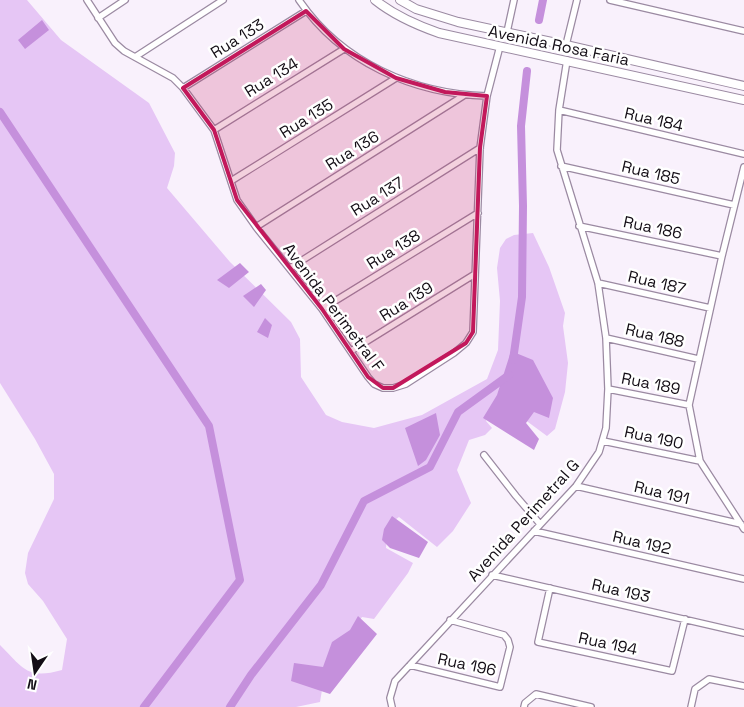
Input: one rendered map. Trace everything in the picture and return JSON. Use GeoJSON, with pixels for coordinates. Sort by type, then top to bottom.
{"type":"FeatureCollection","features":[{"type":"Feature","properties":{"kind":"street","name":"Avenida Perimetral F"},"geometry":{"type":"LineString","coordinates":[[87,0],[115,43],[124,51],[168,75],[183,88],[214,130],[237,200],[256,227],[322,309],[368,377],[374,384],[383,388],[393,388],[406,384],[454,353],[466,343],[473,332],[480,148],[487,96],[500,46]]}},
{"type":"Feature","properties":{"kind":"street"},"geometry":{"type":"LineString","coordinates":[[98,18],[125,0]]}},
{"type":"Feature","properties":{"kind":"street"},"geometry":{"type":"LineString","coordinates":[[135,57],[223,0]]}},
{"type":"Feature","properties":{"kind":"street"},"geometry":{"type":"LineString","coordinates":[[299,0],[306,11],[344,49],[396,78],[463,96],[487,96]]}},
{"type":"Feature","properties":{"kind":"street","name":"Avenida Rosa Faria"},"geometry":{"type":"LineString","coordinates":[[375,0],[396,16],[413,24],[455,37],[744,100]]}},
{"type":"Feature","properties":{"kind":"street","name":"Avenida Rosa Faria"},"geometry":{"type":"LineString","coordinates":[[400,0],[416,9],[458,22],[566,44],[744,86]]}},
{"type":"Feature","properties":{"kind":"street"},"geometry":{"type":"LineString","coordinates":[[507,32],[514,0]]}},
{"type":"Feature","properties":{"kind":"street"},"geometry":{"type":"LineString","coordinates":[[566,44],[577,0]]}},
{"type":"Feature","properties":{"kind":"street"},"geometry":{"type":"LineString","coordinates":[[610,0],[744,31]]}},
{"type":"Feature","properties":{"kind":"street","name":"Rua 133"},"geometry":{"type":"LineString","coordinates":[[183,88],[306,11]]}},
{"type":"Feature","properties":{"kind":"street"},"geometry":{"type":"LineString","coordinates":[[455,37],[458,22]]}},
{"type":"Feature","properties":{"kind":"street","name":"Rua 134"},"geometry":{"type":"LineString","coordinates":[[214,130],[344,49]]}},
{"type":"Feature","properties":{"kind":"street","name":"Avenida Perimetral G"},"geometry":{"type":"LineString","coordinates":[[392,707],[391,689],[395,680],[576,486],[599,452],[603,440],[606,428],[608,389],[606,338],[598,283],[557,150],[558,110],[567,60]]}},
{"type":"Feature","properties":{"kind":"street","name":"Rua 135"},"geometry":{"type":"LineString","coordinates":[[231,181],[396,78]]}},
{"type":"Feature","properties":{"kind":"street"},"geometry":{"type":"LineString","coordinates":[[718,94],[722,81]]}},
{"type":"Feature","properties":{"kind":"street","name":"Rua 136"},"geometry":{"type":"LineString","coordinates":[[256,227],[463,96]]}},
{"type":"Feature","properties":{"kind":"street","name":"Rua 184"},"geometry":{"type":"LineString","coordinates":[[558,110],[744,154]]}},
{"type":"Feature","properties":{"kind":"street","name":"Rua 137"},"geometry":{"type":"LineString","coordinates":[[290,268],[480,148]]}},
{"type":"Feature","properties":{"kind":"street","name":"Rua 185"},"geometry":{"type":"LineString","coordinates":[[561,166],[734,205]]}},
{"type":"Feature","properties":{"kind":"street"},"geometry":{"type":"LineString","coordinates":[[742,526],[700,461],[689,405],[698,359],[744,167]]}},
{"type":"Feature","properties":{"kind":"street","name":"Rua 138"},"geometry":{"type":"LineString","coordinates":[[322,309],[478,212]]}},
{"type":"Feature","properties":{"kind":"street","name":"Rua 186"},"geometry":{"type":"LineString","coordinates":[[579,226],[722,256]]}},
{"type":"Feature","properties":{"kind":"street","name":"Rua 139"},"geometry":{"type":"LineString","coordinates":[[352,351],[475,274]]}},
{"type":"Feature","properties":{"kind":"street","name":"Rua 187"},"geometry":{"type":"LineString","coordinates":[[598,283],[710,308]]}},
{"type":"Feature","properties":{"kind":"street","name":"Rua 188"},"geometry":{"type":"LineString","coordinates":[[606,338],[698,359]]}},
{"type":"Feature","properties":{"kind":"street","name":"Rua 189"},"geometry":{"type":"LineString","coordinates":[[608,389],[689,405]]}},
{"type":"Feature","properties":{"kind":"street","name":"Rua 190"},"geometry":{"type":"LineString","coordinates":[[603,440],[700,461]]}},
{"type":"Feature","properties":{"kind":"street"},"geometry":{"type":"LineString","coordinates":[[484,455],[540,524]]}},
{"type":"Feature","properties":{"kind":"street","name":"Rua 191"},"geometry":{"type":"LineString","coordinates":[[576,486],[742,526]]}},
{"type":"Feature","properties":{"kind":"street","name":"Rua 192"},"geometry":{"type":"LineString","coordinates":[[534,531],[744,579]]}},
{"type":"Feature","properties":{"kind":"street","name":"Rua 193"},"geometry":{"type":"LineString","coordinates":[[492,575],[744,633]]}},
{"type":"Feature","properties":{"kind":"street","name":"Rua 194"},"geometry":{"type":"LineString","coordinates":[[550,588],[538,642],[672,671],[684,619]]}},
{"type":"Feature","properties":{"kind":"street","name":"Rua 196"},"geometry":{"type":"LineString","coordinates":[[410,665],[500,687],[510,647],[508,640],[504,635],[450,620]]}},
{"type":"Feature","properties":{"kind":"street"},"geometry":{"type":"LineString","coordinates":[[691,707],[695,689],[709,678],[744,686]]}},
{"type":"Feature","properties":{"kind":"street"},"geometry":{"type":"LineString","coordinates":[[524,707],[526,702],[536,694],[591,707]]}},
{"type":"Feature","properties":{"kind":"highlighted area"},"geometry":{"type":"Polygon","coordinates":[[[306,11],[344,49],[396,78],[445,92],[487,96],[480,148],[473,332],[466,343],[393,388],[383,388],[368,377],[322,309],[237,200],[214,130],[183,88],[306,11]]]}},
{"type":"Feature","properties":{"kind":"shaded area"},"geometry":{"type":"Polygon","coordinates":[[[0,0],[27,0],[61,40],[149,103],[175,153],[174,166],[167,188],[230,262],[291,322],[300,339],[301,377],[326,415],[342,422],[374,428],[422,415],[487,379],[498,350],[500,301],[497,268],[500,248],[506,239],[514,235],[533,233],[549,267],[565,313],[563,326],[568,363],[565,392],[555,429],[547,436],[509,408],[492,408],[486,421],[492,428],[485,435],[469,440],[457,470],[471,503],[453,531],[437,547],[399,517],[388,525],[386,548],[413,563],[408,573],[374,619],[362,617],[325,672],[320,702],[296,707],[0,707],[0,645],[20,666],[33,673],[41,674],[62,670],[67,639],[43,601],[28,584],[25,573],[28,553],[54,499],[54,474],[35,439],[0,383],[0,0]]]}},
{"type":"Feature","properties":{"kind":"shaded area"},"geometry":{"type":"Polygon","coordinates":[[[42,20],[49,30],[25,49],[18,40],[42,20]]]}},
{"type":"Feature","properties":{"kind":"shaded area"},"geometry":{"type":"Polygon","coordinates":[[[240,263],[249,272],[229,288],[217,280],[240,263]]]}},
{"type":"Feature","properties":{"kind":"shaded area"},"geometry":{"type":"Polygon","coordinates":[[[261,284],[266,290],[254,307],[243,296],[261,284]]]}},
{"type":"Feature","properties":{"kind":"shaded area"},"geometry":{"type":"Polygon","coordinates":[[[265,318],[272,325],[268,338],[257,332],[265,318]]]}},
{"type":"Feature","properties":{"kind":"shaded area"},"geometry":{"type":"Polygon","coordinates":[[[511,351],[533,360],[553,398],[549,418],[534,412],[526,423],[539,439],[534,450],[483,418],[497,395],[511,351]]]}},
{"type":"Feature","properties":{"kind":"shaded area"},"geometry":{"type":"Polygon","coordinates":[[[436,413],[440,435],[426,460],[418,466],[405,428],[436,413]]]}},
{"type":"Feature","properties":{"kind":"shaded area"},"geometry":{"type":"Polygon","coordinates":[[[392,516],[428,542],[419,558],[390,548],[382,540],[384,529],[392,516]]]}},
{"type":"Feature","properties":{"kind":"shaded area"},"geometry":{"type":"Polygon","coordinates":[[[358,616],[377,634],[330,694],[291,681],[294,663],[323,667],[332,642],[350,630],[358,616]]]}},
{"type":"Feature","properties":{"kind":"waterway"},"geometry":{"type":"LineString","coordinates":[[539,20],[543,0]]}},
{"type":"Feature","properties":{"kind":"waterway"},"geometry":{"type":"LineString","coordinates":[[513,360],[522,297],[523,206],[521,126],[527,71]]}},
{"type":"Feature","properties":{"kind":"waterway"},"geometry":{"type":"LineString","coordinates":[[0,112],[209,426],[240,580],[144,707]]}},
{"type":"Feature","properties":{"kind":"waterway"},"geometry":{"type":"LineString","coordinates":[[230,707],[251,675],[321,585],[364,501],[430,467],[458,412],[509,375]]}}]}
